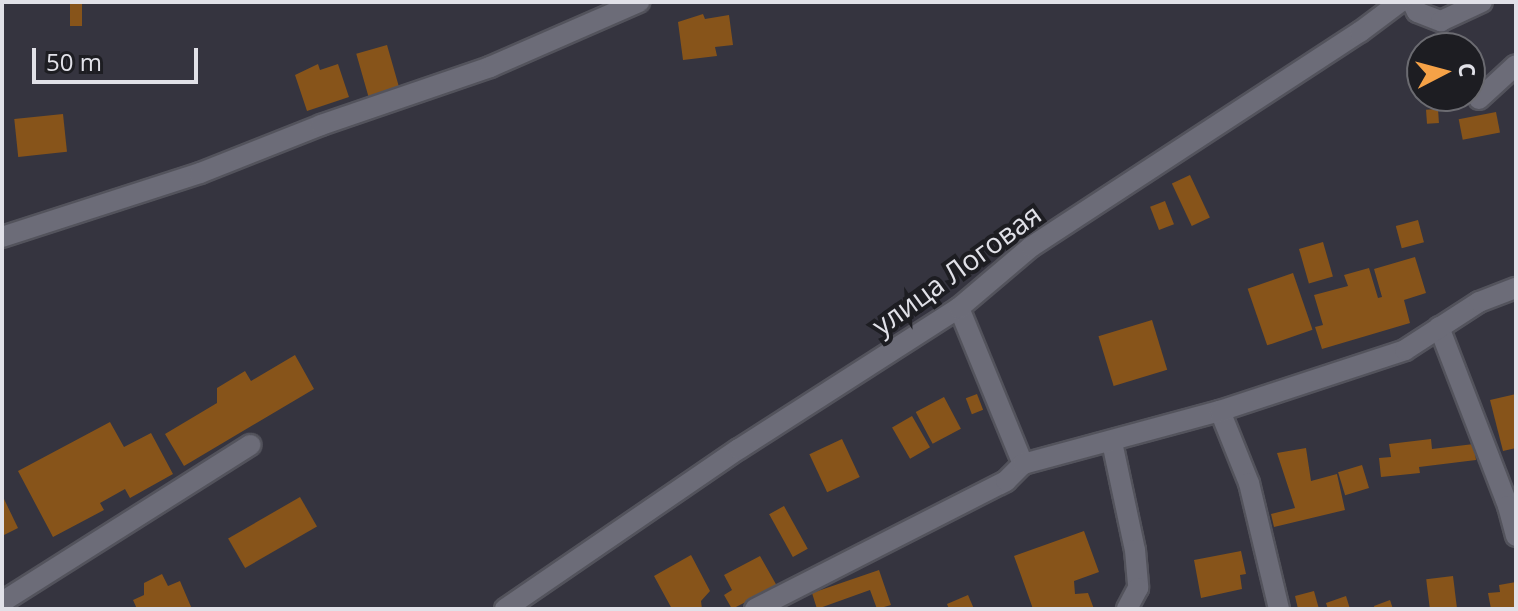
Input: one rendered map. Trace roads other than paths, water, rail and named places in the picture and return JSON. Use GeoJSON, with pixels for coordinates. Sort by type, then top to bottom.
{"type":"FeatureCollection","features":[{"type":"Feature","properties":{"kind":"street"},"geometry":{"type":"LineString","coordinates":[[2,237],[200,173],[321,125],[490,67],[639,2]]}},
{"type":"Feature","properties":{"kind":"street","name":"улица Логовая"},"geometry":{"type":"LineString","coordinates":[[505,609],[739,449],[959,308],[1031,247],[1360,32],[1400,2]]}},
{"type":"Feature","properties":{"kind":"street"},"geometry":{"type":"LineString","coordinates":[[1412,2],[1417,12],[1441,21],[1482,2]]}},
{"type":"Feature","properties":{"kind":"street"},"geometry":{"type":"LineString","coordinates":[[1486,93],[1516,65]]}},
{"type":"Feature","properties":{"kind":"street"},"geometry":{"type":"LineString","coordinates":[[755,609],[793,600],[1006,481],[1023,464],[1220,411],[1405,350],[1479,302],[1516,288]]}},
{"type":"Feature","properties":{"kind":"street"},"geometry":{"type":"LineString","coordinates":[[959,308],[1023,464]]}},
{"type":"Feature","properties":{"kind":"street"},"geometry":{"type":"LineString","coordinates":[[1439,327],[1476,418],[1516,536]]}},
{"type":"Feature","properties":{"kind":"street"},"geometry":{"type":"LineString","coordinates":[[1220,411],[1249,483],[1279,609]]}},
{"type":"Feature","properties":{"kind":"street"},"geometry":{"type":"LineString","coordinates":[[1112,442],[1137,575],[1138,588],[1127,609]]}},
{"type":"Feature","properties":{"kind":"street"},"geometry":{"type":"LineString","coordinates":[[2,602],[250,445]]}}]}
